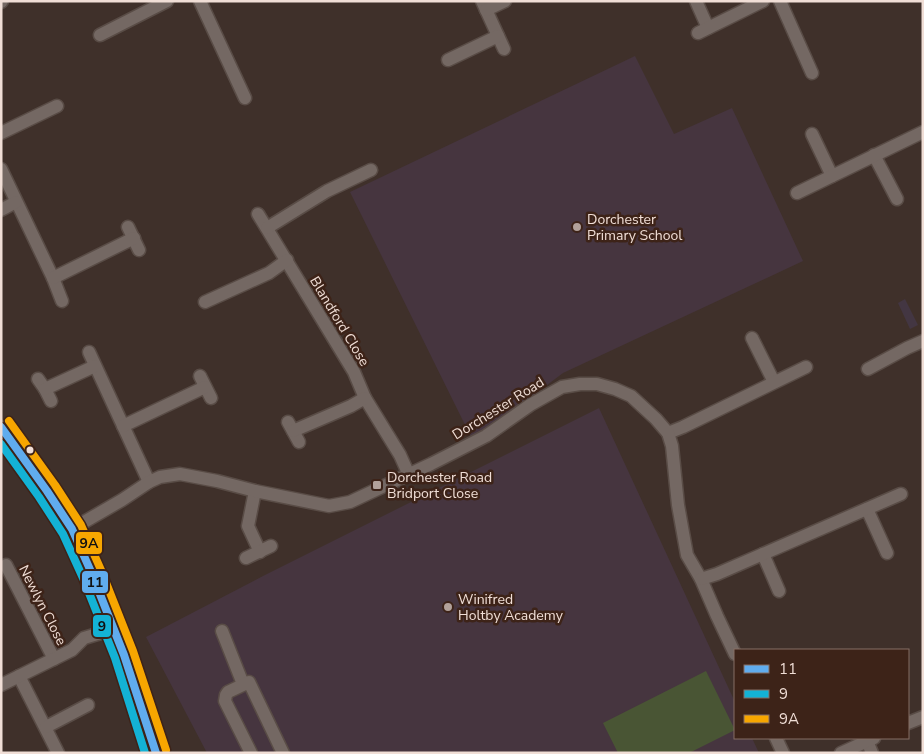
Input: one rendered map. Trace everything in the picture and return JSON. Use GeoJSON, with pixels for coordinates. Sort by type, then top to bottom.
{"type":"FeatureCollection","features":[{"type":"Feature","properties":{"kind":"street"},"geometry":{"type":"LineString","coordinates":[[100,35],[167,1]]}},
{"type":"Feature","properties":{"kind":"street"},"geometry":{"type":"LineString","coordinates":[[200,1],[245,98]]}},
{"type":"Feature","properties":{"kind":"street"},"geometry":{"type":"LineString","coordinates":[[504,50],[484,6],[505,1]]}},
{"type":"Feature","properties":{"kind":"street"},"geometry":{"type":"LineString","coordinates":[[696,1],[703,30],[763,1]]}},
{"type":"Feature","properties":{"kind":"street"},"geometry":{"type":"LineString","coordinates":[[780,1],[812,73]]}},
{"type":"Feature","properties":{"kind":"street"},"geometry":{"type":"LineString","coordinates":[[448,60],[498,36]]}},
{"type":"Feature","properties":{"kind":"street"},"geometry":{"type":"LineString","coordinates":[[1,133],[57,106]]}},
{"type":"Feature","properties":{"kind":"street"},"geometry":{"type":"LineString","coordinates":[[797,193],[923,132]]}},
{"type":"Feature","properties":{"kind":"street"},"geometry":{"type":"LineString","coordinates":[[812,134],[832,176]]}},
{"type":"Feature","properties":{"kind":"street"},"geometry":{"type":"LineString","coordinates":[[874,155],[897,199]]}},
{"type":"Feature","properties":{"kind":"street"},"geometry":{"type":"LineString","coordinates":[[1,169],[62,300]]}},
{"type":"Feature","properties":{"kind":"street"},"geometry":{"type":"LineString","coordinates":[[267,228],[327,191],[371,170]]}},
{"type":"Feature","properties":{"kind":"street"},"geometry":{"type":"LineString","coordinates":[[1,210],[16,202]]}},
{"type":"Feature","properties":{"kind":"street","name":"Blandford Close"},"geometry":{"type":"LineString","coordinates":[[258,214],[354,372],[365,398],[400,455],[409,474]]}},
{"type":"Feature","properties":{"kind":"street"},"geometry":{"type":"LineString","coordinates":[[53,278],[134,239]]}},
{"type":"Feature","properties":{"kind":"street"},"geometry":{"type":"LineString","coordinates":[[205,302],[269,272],[287,260]]}},
{"type":"Feature","properties":{"kind":"street"},"geometry":{"type":"LineString","coordinates":[[752,338],[774,382]]}},
{"type":"Feature","properties":{"kind":"street"},"geometry":{"type":"LineString","coordinates":[[868,369],[923,341]]}},
{"type":"Feature","properties":{"kind":"street"},"geometry":{"type":"LineString","coordinates":[[89,352],[150,482]]}},
{"type":"Feature","properties":{"kind":"street"},"geometry":{"type":"LineString","coordinates":[[51,401],[42,384],[96,366]]}},
{"type":"Feature","properties":{"kind":"street"},"geometry":{"type":"LineString","coordinates":[[668,433],[806,367]]}},
{"type":"Feature","properties":{"kind":"street","name":"Dorchester Road"},"geometry":{"type":"LineString","coordinates":[[72,529],[150,482],[160,477],[180,474],[328,506],[350,502],[486,436],[530,405],[562,387],[597,384],[614,388],[631,396],[656,418],[668,433],[672,446],[678,505],[687,555],[702,580],[734,652]]}},
{"type":"Feature","properties":{"kind":"street"},"geometry":{"type":"LineString","coordinates":[[124,426],[205,387]]}},
{"type":"Feature","properties":{"kind":"street"},"geometry":{"type":"LineString","coordinates":[[293,431],[365,398]]}},
{"type":"Feature","properties":{"kind":"street"},"geometry":{"type":"LineString","coordinates":[[1,427],[72,529],[124,654],[156,753]]}},
{"type":"Feature","properties":{"kind":"street"},"geometry":{"type":"LineString","coordinates":[[246,558],[266,549],[248,526],[255,491]]}},
{"type":"Feature","properties":{"kind":"street"},"geometry":{"type":"LineString","coordinates":[[702,580],[901,494]]}},
{"type":"Feature","properties":{"kind":"street"},"geometry":{"type":"LineString","coordinates":[[867,509],[887,553]]}},
{"type":"Feature","properties":{"kind":"street"},"geometry":{"type":"LineString","coordinates":[[764,554],[779,591]]}},
{"type":"Feature","properties":{"kind":"street","name":"Newlyn Close"},"geometry":{"type":"LineString","coordinates":[[6,564],[54,659]]}},
{"type":"Feature","properties":{"kind":"street","name":"Newlyn Close"},"geometry":{"type":"LineString","coordinates":[[1,686],[72,650],[84,638],[114,629]]}},
{"type":"Feature","properties":{"kind":"street"},"geometry":{"type":"LineString","coordinates":[[222,631],[243,684]]}},
{"type":"Feature","properties":{"kind":"street"},"geometry":{"type":"LineString","coordinates":[[20,676],[58,753]]}},
{"type":"Feature","properties":{"kind":"street"},"geometry":{"type":"LineString","coordinates":[[251,753],[225,701],[228,692],[249,682],[283,753]]}},
{"type":"Feature","properties":{"kind":"street"},"geometry":{"type":"LineString","coordinates":[[46,727],[88,705]]}},
{"type":"Feature","properties":{"kind":"street"},"geometry":{"type":"LineString","coordinates":[[909,723],[923,718]]}},
{"type":"Feature","properties":{"kind":"street"},"geometry":{"type":"LineString","coordinates":[[776,739],[783,753]]}},
{"type":"Feature","properties":{"kind":"street"},"geometry":{"type":"LineString","coordinates":[[841,753],[871,744]]}},
{"type":"Feature","properties":{"kind":"shaded area","name":"Dorchester Primary School"},"geometry":{"type":"Polygon","coordinates":[[[635,56],[674,134],[732,108],[803,261],[563,373],[486,431],[472,439],[350,192],[635,56]]]}},
{"type":"Feature","properties":{"kind":"shaded area"},"geometry":{"type":"Polygon","coordinates":[[[905,299],[918,325],[910,329],[898,303],[905,299]]]}},
{"type":"Feature","properties":{"kind":"shaded area","name":"Winifred Holtby Academy"},"geometry":{"type":"Polygon","coordinates":[[[599,408],[734,700],[734,739],[752,739],[759,753],[207,753],[146,637],[263,576],[599,408]]]}},
{"type":"Feature","properties":{"kind":"green space"},"geometry":{"type":"Polygon","coordinates":[[[706,671],[734,730],[689,753],[618,753],[603,723],[706,671]]]}},
{"type":"Feature","properties":{"kind":"transit line","name":"9A"},"geometry":{"type":"LineString","coordinates":[[9,421],[81,525],[133,651],[166,750]]}},
{"type":"Feature","properties":{"kind":"transit line","name":"11"},"geometry":{"type":"LineString","coordinates":[[1,427],[72,529],[124,655],[156,753]]}},
{"type":"Feature","properties":{"kind":"transit line","name":"9"},"geometry":{"type":"LineString","coordinates":[[1,444],[63,534],[115,658],[145,753]]}},
{"type":"Feature","properties":{"kind":"place","name":"Dorchester Primary School"},"geometry":{"type":"Point","coordinates":[577,227]}},
{"type":"Feature","properties":{"kind":"place","name":"Dorchester Road Bridport Close"},"geometry":{"type":"Point","coordinates":[377,485]}},
{"type":"Feature","properties":{"kind":"place","name":"Winifred Holtby Academy"},"geometry":{"type":"Point","coordinates":[448,607]}}]}
